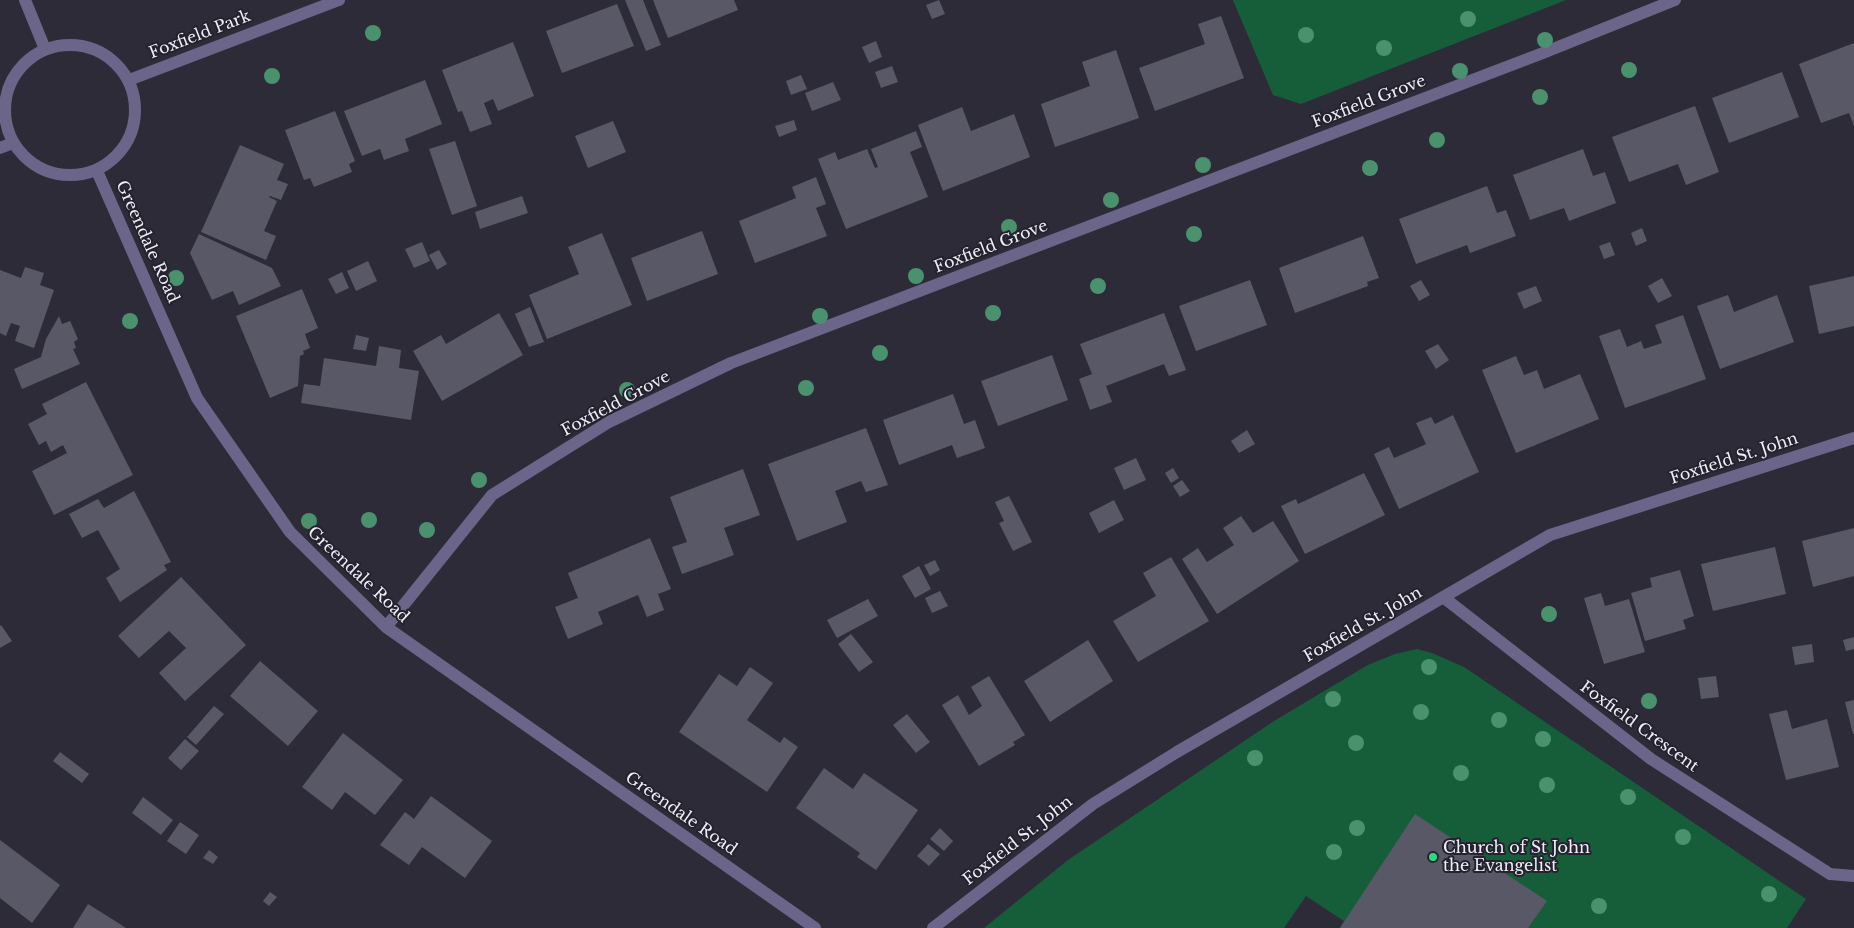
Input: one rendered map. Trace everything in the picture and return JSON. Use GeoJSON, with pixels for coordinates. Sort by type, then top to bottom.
{"type":"FeatureCollection","features":[{"type":"Feature","properties":{"kind":"street"},"geometry":{"type":"LineString","coordinates":[[24,0],[45,49]]}},
{"type":"Feature","properties":{"kind":"street","name":"Foxfield Park"},"geometry":{"type":"LineString","coordinates":[[129,80],[339,0]]}},
{"type":"Feature","properties":{"kind":"street","name":"Foxfield Grove"},"geometry":{"type":"LineString","coordinates":[[386,627],[492,495],[609,422],[731,363],[1534,56],[1675,0]]}},
{"type":"Feature","properties":{"kind":"street","name":"Greendale Road"},"geometry":{"type":"LineString","coordinates":[[69,44],[92,48],[114,60],[129,80],[136,107],[131,136],[117,157],[98,171],[73,176],[48,172],[27,160],[13,143],[4,114],[8,86],[22,65],[45,49],[69,44]]}},
{"type":"Feature","properties":{"kind":"street"},"geometry":{"type":"LineString","coordinates":[[0,148],[13,143]]}},
{"type":"Feature","properties":{"kind":"street","name":"Greendale Road"},"geometry":{"type":"LineString","coordinates":[[98,171],[197,398],[290,532],[386,627],[815,928]]}},
{"type":"Feature","properties":{"kind":"street","name":"Foxfield St. John"},"geometry":{"type":"LineString","coordinates":[[933,928],[1093,804],[1177,752],[1550,535],[1854,438]]}},
{"type":"Feature","properties":{"kind":"street","name":"Foxfield Crescent"},"geometry":{"type":"LineString","coordinates":[[1443,597],[1651,759],[1830,874],[1854,876]]}},
{"type":"Feature","properties":{"kind":"green space"},"geometry":{"type":"Polygon","coordinates":[[[1233,0],[1566,0],[1301,104],[1273,95],[1233,0]]]}},
{"type":"Feature","properties":{"kind":"green space"},"geometry":{"type":"Polygon","coordinates":[[[1417,649],[1432,653],[1464,667],[1806,899],[1787,928],[1340,928],[1344,921],[1306,896],[1284,928],[984,928],[1068,860],[1274,721],[1368,665],[1395,654],[1417,649]]]}},
{"type":"Feature","properties":{"kind":"building"},"geometry":{"type":"Polygon","coordinates":[[[625,0],[643,0],[661,45],[646,51],[625,0]]]}},
{"type":"Feature","properties":{"kind":"building"},"geometry":{"type":"Polygon","coordinates":[[[653,0],[734,0],[738,10],[668,38],[653,0]]]}},
{"type":"Feature","properties":{"kind":"building"},"geometry":{"type":"Polygon","coordinates":[[[939,0],[945,14],[932,19],[926,5],[939,0]]]}},
{"type":"Feature","properties":{"kind":"building"},"geometry":{"type":"Polygon","coordinates":[[[617,4],[634,46],[562,73],[546,31],[617,4]]]}},
{"type":"Feature","properties":{"kind":"building"},"geometry":{"type":"Polygon","coordinates":[[[1221,16],[1244,78],[1155,111],[1139,68],[1205,44],[1198,24],[1221,16]]]}},
{"type":"Feature","properties":{"kind":"building"},"geometry":{"type":"Polygon","coordinates":[[[876,41],[882,57],[869,63],[862,47],[876,41]]]}},
{"type":"Feature","properties":{"kind":"building"},"geometry":{"type":"Polygon","coordinates":[[[513,42],[534,96],[498,111],[493,99],[484,103],[492,124],[470,132],[462,111],[458,112],[442,70],[513,42]]]}},
{"type":"Feature","properties":{"kind":"building"},"geometry":{"type":"Polygon","coordinates":[[[1854,43],[1854,126],[1849,113],[1821,123],[1799,64],[1854,43]]]}},
{"type":"Feature","properties":{"kind":"building"},"geometry":{"type":"Polygon","coordinates":[[[1116,50],[1139,118],[1055,147],[1041,104],[1090,86],[1082,62],[1116,50]]]}},
{"type":"Feature","properties":{"kind":"building"},"geometry":{"type":"Polygon","coordinates":[[[892,66],[898,82],[881,88],[875,72],[892,66]]]}},
{"type":"Feature","properties":{"kind":"building"},"geometry":{"type":"Polygon","coordinates":[[[1782,72],[1799,117],[1729,143],[1712,98],[1782,72]]]}},
{"type":"Feature","properties":{"kind":"building"},"geometry":{"type":"Polygon","coordinates":[[[801,75],[807,89],[791,95],[786,81],[801,75]]]}},
{"type":"Feature","properties":{"kind":"building"},"geometry":{"type":"Polygon","coordinates":[[[425,80],[442,124],[405,139],[409,151],[384,160],[380,149],[362,156],[344,111],[425,80]]]}},
{"type":"Feature","properties":{"kind":"building"},"geometry":{"type":"Polygon","coordinates":[[[833,82],[841,100],[812,111],[805,93],[833,82]]]}},
{"type":"Feature","properties":{"kind":"building"},"geometry":{"type":"Polygon","coordinates":[[[1695,106],[1719,172],[1686,185],[1678,164],[1629,182],[1612,137],[1695,106]]]}},
{"type":"Feature","properties":{"kind":"building"},"geometry":{"type":"Polygon","coordinates":[[[962,107],[971,131],[1014,114],[1030,157],[943,191],[918,125],[962,107]]]}},
{"type":"Feature","properties":{"kind":"building"},"geometry":{"type":"Polygon","coordinates":[[[335,111],[355,161],[349,164],[352,172],[314,187],[310,178],[304,180],[285,130],[335,111]]]}},
{"type":"Feature","properties":{"kind":"building"},"geometry":{"type":"Polygon","coordinates":[[[794,120],[797,130],[779,137],[775,126],[794,120]]]}},
{"type":"Feature","properties":{"kind":"building"},"geometry":{"type":"Polygon","coordinates":[[[613,121],[626,152],[588,168],[575,136],[613,121]]]}},
{"type":"Feature","properties":{"kind":"building"},"geometry":{"type":"Polygon","coordinates":[[[916,131],[922,147],[910,152],[928,197],[846,229],[818,159],[835,152],[838,160],[867,149],[875,168],[878,167],[871,149],[916,131]]]}},
{"type":"Feature","properties":{"kind":"building"},"geometry":{"type":"Polygon","coordinates":[[[455,141],[477,206],[452,215],[429,149],[455,141]]]}},
{"type":"Feature","properties":{"kind":"building"},"geometry":{"type":"Polygon","coordinates":[[[240,145],[284,164],[277,180],[288,184],[281,200],[269,197],[277,201],[264,231],[276,236],[266,260],[201,232],[240,145]]]}},
{"type":"Feature","properties":{"kind":"building"},"geometry":{"type":"Polygon","coordinates":[[[1583,149],[1593,176],[1605,172],[1616,203],[1569,221],[1564,208],[1530,220],[1513,175],[1583,149]]]}},
{"type":"Feature","properties":{"kind":"building"},"geometry":{"type":"Polygon","coordinates":[[[816,177],[826,204],[816,208],[827,236],[755,263],[739,221],[796,198],[792,187],[816,177]]]}},
{"type":"Feature","properties":{"kind":"building"},"geometry":{"type":"Polygon","coordinates":[[[1487,186],[1497,213],[1506,210],[1516,236],[1470,253],[1467,245],[1416,264],[1399,219],[1487,186]]]}},
{"type":"Feature","properties":{"kind":"building"},"geometry":{"type":"Polygon","coordinates":[[[522,196],[528,213],[480,229],[475,212],[522,196]]]}},
{"type":"Feature","properties":{"kind":"building"},"geometry":{"type":"Polygon","coordinates":[[[1642,228],[1647,241],[1636,246],[1631,233],[1642,228]]]}},
{"type":"Feature","properties":{"kind":"building"},"geometry":{"type":"Polygon","coordinates":[[[702,231],[718,274],[647,301],[631,258],[702,231]]]}},
{"type":"Feature","properties":{"kind":"building"},"geometry":{"type":"Polygon","coordinates":[[[602,233],[632,305],[547,339],[529,295],[579,274],[568,247],[602,233]]]}},
{"type":"Feature","properties":{"kind":"building"},"geometry":{"type":"Polygon","coordinates":[[[199,234],[272,268],[281,286],[239,305],[233,291],[212,300],[190,253],[199,234]]]}},
{"type":"Feature","properties":{"kind":"building"},"geometry":{"type":"Polygon","coordinates":[[[1363,236],[1379,278],[1367,282],[1368,286],[1295,313],[1279,268],[1363,236]]]}},
{"type":"Feature","properties":{"kind":"building"},"geometry":{"type":"Polygon","coordinates":[[[422,242],[430,261],[414,268],[405,249],[422,242]]]}},
{"type":"Feature","properties":{"kind":"building"},"geometry":{"type":"Polygon","coordinates":[[[1610,242],[1615,255],[1604,259],[1599,246],[1610,242]]]}},
{"type":"Feature","properties":{"kind":"building"},"geometry":{"type":"Polygon","coordinates":[[[439,250],[447,264],[437,270],[429,255],[439,250]]]}},
{"type":"Feature","properties":{"kind":"building"},"geometry":{"type":"Polygon","coordinates":[[[368,261],[377,281],[356,291],[347,271],[368,261]]]}},
{"type":"Feature","properties":{"kind":"building"},"geometry":{"type":"Polygon","coordinates":[[[25,267],[44,273],[40,285],[54,290],[34,348],[15,341],[20,326],[11,323],[6,336],[0,333],[0,270],[21,278],[25,267]]]}},
{"type":"Feature","properties":{"kind":"building"},"geometry":{"type":"Polygon","coordinates":[[[342,272],[349,288],[336,294],[328,279],[342,272]]]}},
{"type":"Feature","properties":{"kind":"building"},"geometry":{"type":"Polygon","coordinates":[[[1854,276],[1854,326],[1819,334],[1809,286],[1854,276]]]}},
{"type":"Feature","properties":{"kind":"building"},"geometry":{"type":"Polygon","coordinates":[[[1662,278],[1672,296],[1658,303],[1648,286],[1662,278]]]}},
{"type":"Feature","properties":{"kind":"building"},"geometry":{"type":"Polygon","coordinates":[[[1250,280],[1267,325],[1196,351],[1179,306],[1250,280]]]}},
{"type":"Feature","properties":{"kind":"building"},"geometry":{"type":"Polygon","coordinates":[[[1421,280],[1430,295],[1419,301],[1410,286],[1421,280]]]}},
{"type":"Feature","properties":{"kind":"building"},"geometry":{"type":"Polygon","coordinates":[[[1536,286],[1542,301],[1524,309],[1517,293],[1536,286]]]}},
{"type":"Feature","properties":{"kind":"building"},"geometry":{"type":"Polygon","coordinates":[[[302,289],[318,328],[305,334],[310,348],[303,351],[304,354],[300,356],[298,386],[270,398],[236,316],[302,289]]]}},
{"type":"Feature","properties":{"kind":"building"},"geometry":{"type":"Polygon","coordinates":[[[1728,295],[1734,312],[1777,295],[1794,342],[1720,369],[1697,306],[1728,295]]]}},
{"type":"Feature","properties":{"kind":"building"},"geometry":{"type":"Polygon","coordinates":[[[530,307],[544,342],[529,347],[515,314],[530,307]]]}},
{"type":"Feature","properties":{"kind":"building"},"geometry":{"type":"Polygon","coordinates":[[[499,313],[523,355],[442,401],[413,351],[441,335],[446,344],[499,313]]]}},
{"type":"Feature","properties":{"kind":"building"},"geometry":{"type":"Polygon","coordinates":[[[1164,313],[1186,370],[1169,376],[1164,364],[1106,386],[1112,402],[1090,410],[1079,379],[1092,374],[1080,344],[1164,313]]]}},
{"type":"Feature","properties":{"kind":"building"},"geometry":{"type":"Polygon","coordinates":[[[1683,315],[1706,379],[1625,408],[1599,336],[1620,329],[1627,347],[1641,341],[1644,349],[1662,343],[1655,325],[1683,315]]]}},
{"type":"Feature","properties":{"kind":"building"},"geometry":{"type":"Polygon","coordinates":[[[59,316],[62,324],[70,321],[78,339],[74,342],[76,348],[73,349],[80,364],[22,389],[14,369],[41,357],[46,339],[59,316]]]}},
{"type":"Feature","properties":{"kind":"building"},"geometry":{"type":"Polygon","coordinates":[[[356,335],[369,338],[366,351],[353,349],[356,335]]]}},
{"type":"Feature","properties":{"kind":"building"},"geometry":{"type":"Polygon","coordinates":[[[1438,344],[1449,360],[1436,369],[1425,351],[1438,344]]]}},
{"type":"Feature","properties":{"kind":"building"},"geometry":{"type":"Polygon","coordinates":[[[379,346],[401,350],[399,368],[419,371],[411,420],[301,403],[304,384],[320,386],[324,358],[376,366],[379,346]]]}},
{"type":"Feature","properties":{"kind":"building"},"geometry":{"type":"Polygon","coordinates":[[[1052,355],[1068,400],[998,426],[981,381],[1052,355]]]}},
{"type":"Feature","properties":{"kind":"building"},"geometry":{"type":"Polygon","coordinates":[[[1516,356],[1524,375],[1537,370],[1544,389],[1580,374],[1599,419],[1516,453],[1482,370],[1516,356]]]}},
{"type":"Feature","properties":{"kind":"building"},"geometry":{"type":"Polygon","coordinates":[[[86,382],[133,475],[54,515],[32,471],[67,453],[63,445],[51,452],[46,441],[39,445],[28,424],[47,414],[42,404],[86,382]]]}},
{"type":"Feature","properties":{"kind":"building"},"geometry":{"type":"Polygon","coordinates":[[[953,394],[964,424],[975,420],[985,448],[957,458],[952,445],[899,465],[883,420],[953,394]]]}},
{"type":"Feature","properties":{"kind":"building"},"geometry":{"type":"Polygon","coordinates":[[[1453,415],[1479,472],[1399,509],[1374,454],[1389,447],[1394,458],[1422,446],[1426,444],[1416,423],[1431,417],[1435,424],[1453,415]]]}},
{"type":"Feature","properties":{"kind":"building"},"geometry":{"type":"Polygon","coordinates":[[[866,428],[888,485],[866,492],[861,481],[835,491],[847,522],[797,541],[768,464],[866,428]]]}},
{"type":"Feature","properties":{"kind":"building"},"geometry":{"type":"Polygon","coordinates":[[[1247,430],[1255,444],[1239,453],[1231,441],[1247,430]]]}},
{"type":"Feature","properties":{"kind":"building"},"geometry":{"type":"Polygon","coordinates":[[[1136,458],[1146,480],[1124,490],[1114,468],[1136,458]]]}},
{"type":"Feature","properties":{"kind":"building"},"geometry":{"type":"Polygon","coordinates":[[[1173,468],[1179,478],[1171,483],[1165,473],[1173,468]]]}},
{"type":"Feature","properties":{"kind":"building"},"geometry":{"type":"Polygon","coordinates":[[[743,469],[760,515],[724,528],[734,555],[682,574],[672,547],[687,542],[670,497],[743,469]]]}},
{"type":"Feature","properties":{"kind":"building"},"geometry":{"type":"Polygon","coordinates":[[[1364,473],[1385,515],[1305,554],[1281,506],[1296,499],[1298,504],[1364,473]]]}},
{"type":"Feature","properties":{"kind":"building"},"geometry":{"type":"Polygon","coordinates":[[[1182,480],[1190,491],[1180,497],[1173,486],[1182,480]]]}},
{"type":"Feature","properties":{"kind":"building"},"geometry":{"type":"Polygon","coordinates":[[[134,491],[171,562],[164,565],[167,570],[120,602],[106,578],[120,569],[98,530],[82,538],[69,514],[98,499],[104,508],[134,491]]]}},
{"type":"Feature","properties":{"kind":"building"},"geometry":{"type":"Polygon","coordinates":[[[1009,496],[1032,542],[1013,551],[999,523],[1004,521],[995,502],[1009,496]]]}},
{"type":"Feature","properties":{"kind":"building"},"geometry":{"type":"Polygon","coordinates":[[[1114,500],[1124,520],[1099,533],[1089,513],[1114,500]]]}},
{"type":"Feature","properties":{"kind":"building"},"geometry":{"type":"Polygon","coordinates":[[[1241,516],[1253,533],[1273,521],[1299,561],[1217,614],[1182,559],[1198,548],[1207,562],[1234,545],[1223,528],[1241,516]]]}},
{"type":"Feature","properties":{"kind":"building"},"geometry":{"type":"Polygon","coordinates":[[[1854,528],[1854,576],[1813,587],[1802,541],[1854,528]]]}},
{"type":"Feature","properties":{"kind":"building"},"geometry":{"type":"Polygon","coordinates":[[[650,538],[671,589],[658,594],[664,610],[647,617],[638,595],[598,612],[603,624],[568,639],[555,607],[578,598],[568,573],[650,538]]]}},
{"type":"Feature","properties":{"kind":"building"},"geometry":{"type":"Polygon","coordinates":[[[1775,547],[1786,594],[1713,611],[1701,564],[1775,547]]]}},
{"type":"Feature","properties":{"kind":"building"},"geometry":{"type":"Polygon","coordinates":[[[1171,557],[1209,621],[1138,662],[1113,621],[1156,596],[1143,573],[1171,557]]]}},
{"type":"Feature","properties":{"kind":"building"},"geometry":{"type":"Polygon","coordinates":[[[935,560],[940,570],[930,576],[924,565],[935,560]]]}},
{"type":"Feature","properties":{"kind":"building"},"geometry":{"type":"Polygon","coordinates":[[[919,566],[931,589],[915,598],[902,576],[919,566]]]}},
{"type":"Feature","properties":{"kind":"building"},"geometry":{"type":"Polygon","coordinates":[[[1680,570],[1694,616],[1683,620],[1686,629],[1645,641],[1631,593],[1652,587],[1650,578],[1680,570]]]}},
{"type":"Feature","properties":{"kind":"building"},"geometry":{"type":"Polygon","coordinates":[[[181,577],[246,645],[185,701],[159,673],[186,648],[169,631],[139,658],[118,636],[181,577]]]}},
{"type":"Feature","properties":{"kind":"building"},"geometry":{"type":"Polygon","coordinates":[[[940,591],[948,606],[932,613],[925,598],[940,591]]]}},
{"type":"Feature","properties":{"kind":"building"},"geometry":{"type":"Polygon","coordinates":[[[1601,593],[1605,606],[1629,599],[1645,652],[1604,664],[1584,598],[1601,593]]]}},
{"type":"Feature","properties":{"kind":"building"},"geometry":{"type":"Polygon","coordinates":[[[868,599],[878,616],[837,638],[827,620],[868,599]]]}},
{"type":"Feature","properties":{"kind":"building"},"geometry":{"type":"Polygon","coordinates":[[[0,626],[12,641],[0,648],[0,626]]]}},
{"type":"Feature","properties":{"kind":"building"},"geometry":{"type":"Polygon","coordinates":[[[851,634],[873,662],[859,672],[838,644],[851,634]]]}},
{"type":"Feature","properties":{"kind":"building"},"geometry":{"type":"Polygon","coordinates":[[[1854,637],[1854,649],[1846,651],[1843,640],[1854,637]]]}},
{"type":"Feature","properties":{"kind":"building"},"geometry":{"type":"Polygon","coordinates":[[[1088,640],[1113,681],[1050,722],[1024,681],[1088,640]]]}},
{"type":"Feature","properties":{"kind":"building"},"geometry":{"type":"Polygon","coordinates":[[[1812,644],[1814,662],[1795,665],[1792,647],[1812,644]]]}},
{"type":"Feature","properties":{"kind":"building"},"geometry":{"type":"Polygon","coordinates":[[[260,661],[318,711],[288,746],[230,696],[260,661]]]}},
{"type":"Feature","properties":{"kind":"building"},"geometry":{"type":"Polygon","coordinates":[[[750,667],[773,683],[747,720],[780,743],[784,737],[798,747],[767,792],[679,732],[719,674],[737,686],[750,667]]]}},
{"type":"Feature","properties":{"kind":"building"},"geometry":{"type":"Polygon","coordinates":[[[989,676],[1025,735],[1013,742],[1015,745],[979,766],[942,705],[958,695],[969,715],[982,706],[971,687],[989,676]]]}},
{"type":"Feature","properties":{"kind":"building"},"geometry":{"type":"Polygon","coordinates":[[[1716,676],[1719,697],[1701,699],[1698,678],[1716,676]]]}},
{"type":"Feature","properties":{"kind":"building"},"geometry":{"type":"Polygon","coordinates":[[[1854,700],[1854,734],[1853,734],[1845,702],[1854,700]]]}},
{"type":"Feature","properties":{"kind":"building"},"geometry":{"type":"Polygon","coordinates":[[[214,706],[224,714],[196,745],[187,737],[214,706]]]}},
{"type":"Feature","properties":{"kind":"building"},"geometry":{"type":"Polygon","coordinates":[[[1787,710],[1792,729],[1827,719],[1839,767],[1786,780],[1769,714],[1787,710]]]}},
{"type":"Feature","properties":{"kind":"building"},"geometry":{"type":"Polygon","coordinates":[[[907,714],[930,742],[916,753],[893,725],[907,714]]]}},
{"type":"Feature","properties":{"kind":"building"},"geometry":{"type":"Polygon","coordinates":[[[343,733],[403,780],[375,815],[345,792],[332,810],[302,787],[343,733]]]}},
{"type":"Feature","properties":{"kind":"building"},"geometry":{"type":"Polygon","coordinates":[[[185,739],[199,751],[181,770],[168,758],[185,739]]]}},
{"type":"Feature","properties":{"kind":"building"},"geometry":{"type":"Polygon","coordinates":[[[60,752],[89,774],[82,783],[53,761],[60,752]]]}},
{"type":"Feature","properties":{"kind":"building"},"geometry":{"type":"Polygon","coordinates":[[[824,768],[853,789],[864,773],[918,810],[876,870],[857,857],[860,853],[796,808],[824,768]]]}},
{"type":"Feature","properties":{"kind":"building"},"geometry":{"type":"Polygon","coordinates":[[[431,796],[492,841],[465,878],[422,847],[409,865],[380,845],[405,812],[414,819],[431,796]]]}},
{"type":"Feature","properties":{"kind":"building"},"geometry":{"type":"Polygon","coordinates":[[[143,797],[173,820],[161,835],[132,813],[143,797]]]}},
{"type":"Feature","properties":{"kind":"building","name":"Church of St John the Evangelist"},"geometry":{"type":"Polygon","coordinates":[[[1415,814],[1547,901],[1528,928],[1340,928],[1415,814]]]}},
{"type":"Feature","properties":{"kind":"building"},"geometry":{"type":"Polygon","coordinates":[[[180,822],[199,835],[186,854],[167,841],[180,822]]]}},
{"type":"Feature","properties":{"kind":"building"},"geometry":{"type":"Polygon","coordinates":[[[940,828],[953,841],[944,851],[930,839],[940,828]]]}},
{"type":"Feature","properties":{"kind":"building"},"geometry":{"type":"Polygon","coordinates":[[[0,840],[60,885],[32,923],[0,898],[0,840]]]}},
{"type":"Feature","properties":{"kind":"building"},"geometry":{"type":"Polygon","coordinates":[[[928,844],[940,854],[929,866],[917,856],[928,844]]]}},
{"type":"Feature","properties":{"kind":"building"},"geometry":{"type":"Polygon","coordinates":[[[209,850],[218,857],[213,864],[203,858],[209,850]]]}},
{"type":"Feature","properties":{"kind":"building"},"geometry":{"type":"Polygon","coordinates":[[[270,892],[277,897],[269,906],[263,901],[270,892]]]}},
{"type":"Feature","properties":{"kind":"building"},"geometry":{"type":"Polygon","coordinates":[[[88,904],[120,924],[126,928],[73,928],[88,904]]]}},
{"type":"Feature","properties":{"kind":"place","name":"Church of St John the Evangelist"},"geometry":{"type":"Point","coordinates":[1433,857]}}]}
